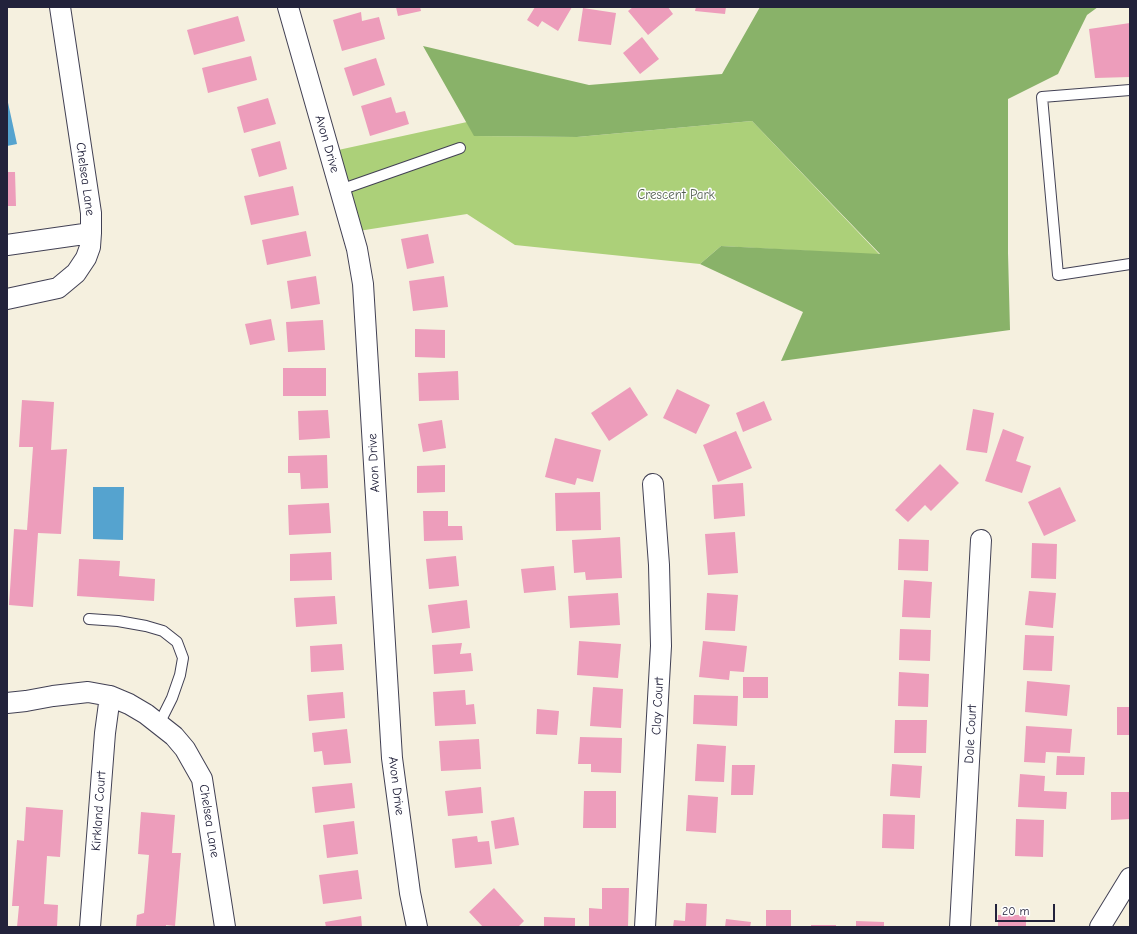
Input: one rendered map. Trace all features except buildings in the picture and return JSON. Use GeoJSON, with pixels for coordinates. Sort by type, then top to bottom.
{"type":"FeatureCollection","features":[{"type":"Feature","properties":{"kind":"street","name":"Chelsea Lane"},"geometry":{"type":"LineString","coordinates":[[7,299],[58,288],[76,273],[86,258],[90,247],[90,213],[60,7]]}},
{"type":"Feature","properties":{"kind":"street","name":"Avon Drive"},"geometry":{"type":"LineString","coordinates":[[288,7],[357,249],[363,284],[392,758],[410,893],[417,927]]}},
{"type":"Feature","properties":{"kind":"street"},"geometry":{"type":"LineString","coordinates":[[7,245],[91,233]]}},
{"type":"Feature","properties":{"kind":"street","name":"Clay Court"},"geometry":{"type":"LineString","coordinates":[[646,927],[661,646],[659,565],[653,484]]}},
{"type":"Feature","properties":{"kind":"street","name":"Dale Court"},"geometry":{"type":"LineString","coordinates":[[960,927],[982,540]]}},
{"type":"Feature","properties":{"kind":"street","name":"Chelsea Lane"},"geometry":{"type":"LineString","coordinates":[[7,703],[88,692],[110,696],[129,704],[146,714],[174,736],[185,749],[202,780],[224,927]]}},
{"type":"Feature","properties":{"kind":"street","name":"Kirkland Court"},"geometry":{"type":"LineString","coordinates":[[90,927],[105,733],[110,696]]}},
{"type":"Feature","properties":{"kind":"street"},"geometry":{"type":"LineString","coordinates":[[1100,927],[1130,878]]}},
{"type":"Feature","properties":{"kind":"lane"},"geometry":{"type":"LineString","coordinates":[[1130,90],[1042,97],[1058,274],[1130,264]]}},
{"type":"Feature","properties":{"kind":"lane"},"geometry":{"type":"LineString","coordinates":[[340,190],[460,148]]}},
{"type":"Feature","properties":{"kind":"lane"},"geometry":{"type":"LineString","coordinates":[[89,618],[146,626],[163,631],[177,642],[183,658],[180,676],[172,698],[159,724]]}},
{"type":"Feature","properties":{"kind":"green space"},"geometry":{"type":"Polygon","coordinates":[[[760,7],[1098,7],[1087,15],[1058,74],[1008,99],[1008,253],[1010,330],[781,361],[803,312],[700,264],[721,246],[880,254],[752,121],[577,137],[474,136],[423,46],[589,85],[722,74],[760,7]]]}},
{"type":"Feature","properties":{"kind":"green space","name":"Crescent Park"},"geometry":{"type":"Polygon","coordinates":[[[752,121],[880,255],[721,246],[700,264],[515,245],[467,214],[352,232],[329,152],[467,122],[475,136],[577,137],[752,121]]]}},
{"type":"Feature","properties":{"kind":"water"},"geometry":{"type":"Polygon","coordinates":[[[7,98],[17,144],[7,146],[7,98]]]}},
{"type":"Feature","properties":{"kind":"water"},"geometry":{"type":"Polygon","coordinates":[[[93,487],[124,487],[123,540],[93,539],[93,487]]]}}]}
